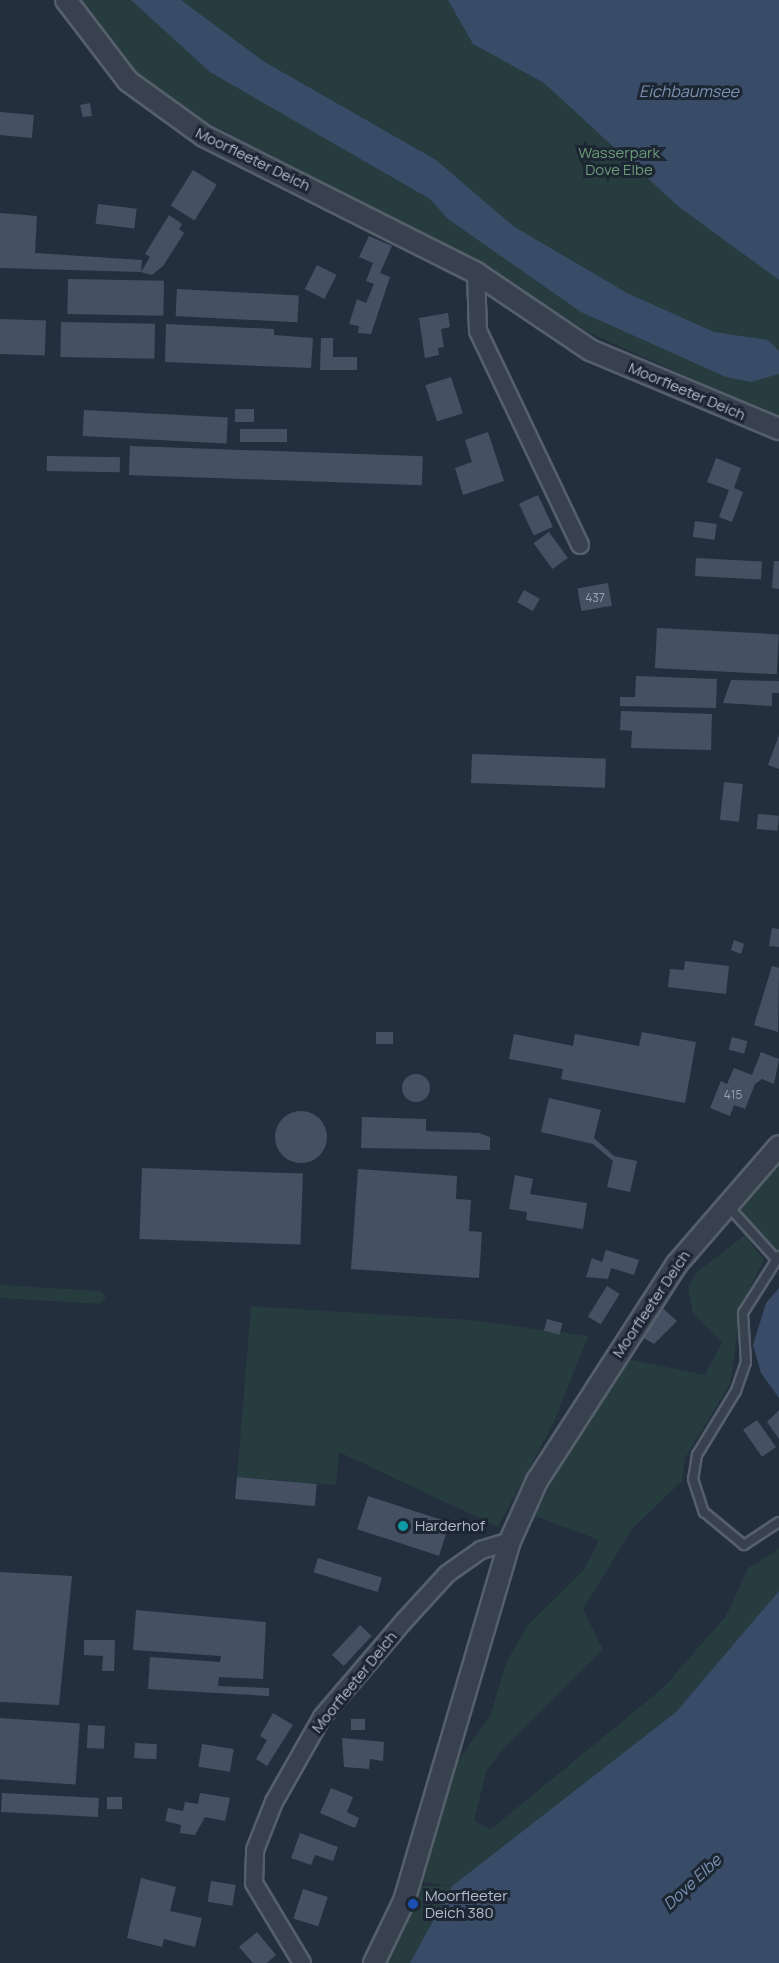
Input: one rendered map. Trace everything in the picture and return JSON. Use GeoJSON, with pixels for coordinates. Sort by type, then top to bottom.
{"type":"FeatureCollection","features":[{"type":"Feature","properties":{"kind":"street","name":"Moorfleeter Deich"},"geometry":{"type":"LineString","coordinates":[[66,0],[128,81],[170,116],[476,273],[590,350],[779,429]]}},
{"type":"Feature","properties":{"kind":"street"},"geometry":{"type":"LineString","coordinates":[[476,273],[478,331],[580,545]]}},
{"type":"Feature","properties":{"kind":"street","name":"Moorfleeter Deich"},"geometry":{"type":"LineString","coordinates":[[374,1963],[404,1901],[510,1541],[568,1428],[676,1265],[725,1204],[779,1146]]}},
{"type":"Feature","properties":{"kind":"street","name":"Moorfleeter Deich"},"geometry":{"type":"LineString","coordinates":[[302,1963],[254,1884],[255,1850],[279,1792],[322,1717],[447,1574],[481,1550],[510,1541]]}},
{"type":"Feature","properties":{"kind":"lane"},"geometry":{"type":"LineString","coordinates":[[725,1204],[777,1257],[743,1313],[746,1362],[736,1391],[697,1455],[693,1479],[704,1512],[744,1545],[779,1522]]}},
{"type":"Feature","properties":{"kind":"green space","name":"Wasserpark Dove Elbe"},"geometry":{"type":"Polygon","coordinates":[[[77,0],[779,0],[779,418],[588,332],[471,258],[208,123],[147,85],[77,0]]]}},
{"type":"Feature","properties":{"kind":"green space"},"geometry":{"type":"Polygon","coordinates":[[[779,1165],[779,1265],[732,1218],[779,1165]]]}},
{"type":"Feature","properties":{"kind":"green space"},"geometry":{"type":"Polygon","coordinates":[[[745,1235],[764,1260],[742,1304],[730,1384],[685,1458],[682,1481],[632,1529],[583,1609],[603,1650],[502,1750],[487,1770],[474,1820],[490,1830],[663,1688],[726,1616],[748,1568],[779,1549],[779,1591],[676,1712],[452,1886],[410,1963],[382,1963],[406,1920],[414,1886],[446,1886],[420,1881],[454,1766],[490,1716],[506,1663],[528,1625],[583,1571],[599,1540],[535,1516],[575,1434],[622,1358],[705,1375],[722,1342],[693,1314],[688,1288],[697,1272],[745,1235]]]}},
{"type":"Feature","properties":{"kind":"green space"},"geometry":{"type":"Polygon","coordinates":[[[0,1285],[100,1291],[106,1298],[99,1304],[0,1298],[0,1285]]]}},
{"type":"Feature","properties":{"kind":"green space"},"geometry":{"type":"Polygon","coordinates":[[[251,1306],[470,1320],[588,1336],[554,1422],[498,1527],[339,1452],[336,1485],[237,1477],[251,1306]]]}},
{"type":"Feature","properties":{"kind":"water"},"geometry":{"type":"Polygon","coordinates":[[[131,0],[181,0],[263,61],[436,160],[513,226],[627,293],[714,332],[768,340],[779,351],[779,374],[751,382],[726,377],[581,312],[448,219],[430,199],[210,72],[131,0]]]}},
{"type":"Feature","properties":{"kind":"water","name":"Eichbaumsee"},"geometry":{"type":"Polygon","coordinates":[[[448,0],[779,0],[779,280],[679,207],[544,83],[473,44],[448,0]]]}},
{"type":"Feature","properties":{"kind":"water"},"geometry":{"type":"Polygon","coordinates":[[[779,1288],[779,1398],[761,1373],[753,1345],[766,1303],[779,1288]]]}},
{"type":"Feature","properties":{"kind":"water","name":"Dove Elbe"},"geometry":{"type":"Polygon","coordinates":[[[779,1591],[779,1963],[410,1963],[452,1886],[676,1712],[779,1591]]]}},
{"type":"Feature","properties":{"kind":"building"},"geometry":{"type":"Polygon","coordinates":[[[90,103],[92,116],[83,117],[80,105],[90,103]]]}},
{"type":"Feature","properties":{"kind":"building"},"geometry":{"type":"Polygon","coordinates":[[[0,112],[34,115],[32,138],[0,135],[0,112]]]}},
{"type":"Feature","properties":{"kind":"building"},"geometry":{"type":"Polygon","coordinates":[[[193,170],[217,185],[194,220],[171,206],[193,170]]]}},
{"type":"Feature","properties":{"kind":"building"},"geometry":{"type":"Polygon","coordinates":[[[98,204],[137,209],[134,229],[96,224],[98,204]]]}},
{"type":"Feature","properties":{"kind":"building"},"geometry":{"type":"Polygon","coordinates":[[[0,213],[37,216],[35,253],[142,260],[141,272],[0,268],[0,213]]]}},
{"type":"Feature","properties":{"kind":"building"},"geometry":{"type":"Polygon","coordinates":[[[169,215],[182,224],[179,229],[184,233],[163,266],[152,275],[141,272],[150,257],[145,254],[169,215]]]}},
{"type":"Feature","properties":{"kind":"building"},"geometry":{"type":"Polygon","coordinates":[[[369,236],[392,246],[380,273],[390,277],[371,334],[358,333],[359,326],[349,324],[357,299],[366,303],[374,284],[366,281],[373,263],[359,257],[369,236]]]}},
{"type":"Feature","properties":{"kind":"building"},"geometry":{"type":"Polygon","coordinates":[[[317,265],[337,275],[324,299],[305,289],[317,265]]]}},
{"type":"Feature","properties":{"kind":"building"},"geometry":{"type":"Polygon","coordinates":[[[68,279],[164,281],[163,316],[67,314],[68,279]]]}},
{"type":"Feature","properties":{"kind":"building"},"geometry":{"type":"Polygon","coordinates":[[[177,289],[299,295],[297,322],[176,316],[177,289]]]}},
{"type":"Feature","properties":{"kind":"building"},"geometry":{"type":"Polygon","coordinates":[[[448,313],[450,327],[441,329],[444,347],[438,348],[439,355],[425,358],[419,318],[448,313]]]}},
{"type":"Feature","properties":{"kind":"building"},"geometry":{"type":"Polygon","coordinates":[[[0,319],[46,321],[45,356],[0,354],[0,319]]]}},
{"type":"Feature","properties":{"kind":"building"},"geometry":{"type":"Polygon","coordinates":[[[61,322],[155,324],[154,359],[60,357],[61,322]]]}},
{"type":"Feature","properties":{"kind":"building"},"geometry":{"type":"Polygon","coordinates":[[[166,324],[274,329],[274,335],[313,338],[311,368],[165,362],[166,324]]]}},
{"type":"Feature","properties":{"kind":"building"},"geometry":{"type":"Polygon","coordinates":[[[321,338],[333,338],[333,357],[357,357],[357,370],[320,370],[321,338]]]}},
{"type":"Feature","properties":{"kind":"building"},"geometry":{"type":"Polygon","coordinates":[[[451,377],[463,413],[437,421],[425,385],[451,377]]]}},
{"type":"Feature","properties":{"kind":"building"},"geometry":{"type":"Polygon","coordinates":[[[235,409],[254,409],[254,422],[235,422],[235,409]]]}},
{"type":"Feature","properties":{"kind":"building"},"geometry":{"type":"Polygon","coordinates":[[[84,410],[228,418],[226,444],[83,436],[84,410]]]}},
{"type":"Feature","properties":{"kind":"building"},"geometry":{"type":"Polygon","coordinates":[[[240,429],[287,429],[287,442],[240,442],[240,429]]]}},
{"type":"Feature","properties":{"kind":"building"},"geometry":{"type":"Polygon","coordinates":[[[488,432],[504,481],[463,495],[455,468],[472,462],[465,440],[488,432]]]}},
{"type":"Feature","properties":{"kind":"building"},"geometry":{"type":"Polygon","coordinates":[[[130,446],[423,456],[422,485],[129,475],[130,446]]]}},
{"type":"Feature","properties":{"kind":"building"},"geometry":{"type":"Polygon","coordinates":[[[47,456],[120,457],[120,472],[47,471],[47,456]]]}},
{"type":"Feature","properties":{"kind":"building"},"geometry":{"type":"Polygon","coordinates":[[[716,458],[741,468],[734,488],[743,492],[732,522],[719,517],[729,490],[707,482],[716,458]]]}},
{"type":"Feature","properties":{"kind":"building"},"geometry":{"type":"Polygon","coordinates":[[[538,495],[553,527],[534,536],[519,504],[538,495]]]}},
{"type":"Feature","properties":{"kind":"building"},"geometry":{"type":"Polygon","coordinates":[[[695,521],[717,524],[715,540],[693,537],[695,521]]]}},
{"type":"Feature","properties":{"kind":"building"},"geometry":{"type":"Polygon","coordinates":[[[549,532],[568,558],[552,569],[534,543],[549,532]]]}},
{"type":"Feature","properties":{"kind":"building"},"geometry":{"type":"Polygon","coordinates":[[[696,558],[762,561],[761,579],[695,576],[696,558]]]}},
{"type":"Feature","properties":{"kind":"building"},"geometry":{"type":"Polygon","coordinates":[[[774,561],[779,561],[779,589],[772,588],[774,561]]]}},
{"type":"Feature","properties":{"kind":"building"},"geometry":{"type":"Polygon","coordinates":[[[608,583],[612,606],[581,611],[577,588],[608,583]]]}},
{"type":"Feature","properties":{"kind":"building"},"geometry":{"type":"Polygon","coordinates":[[[524,590],[540,599],[533,611],[517,602],[524,590]]]}},
{"type":"Feature","properties":{"kind":"building"},"geometry":{"type":"Polygon","coordinates":[[[657,628],[779,634],[777,674],[655,668],[657,628]]]}},
{"type":"Feature","properties":{"kind":"building"},"geometry":{"type":"Polygon","coordinates":[[[636,676],[717,679],[716,708],[620,706],[620,697],[635,697],[636,676]]]}},
{"type":"Feature","properties":{"kind":"building"},"geometry":{"type":"Polygon","coordinates":[[[731,680],[779,681],[779,693],[772,693],[772,706],[723,703],[731,680]]]}},
{"type":"Feature","properties":{"kind":"building"},"geometry":{"type":"Polygon","coordinates":[[[621,711],[712,714],[711,750],[631,748],[632,731],[620,730],[621,711]]]}},
{"type":"Feature","properties":{"kind":"building"},"geometry":{"type":"Polygon","coordinates":[[[779,735],[779,769],[768,765],[779,735]]]}},
{"type":"Feature","properties":{"kind":"building"},"geometry":{"type":"Polygon","coordinates":[[[472,754],[606,759],[605,788],[471,783],[472,754]]]}},
{"type":"Feature","properties":{"kind":"building"},"geometry":{"type":"Polygon","coordinates":[[[724,782],[743,784],[739,822],[720,820],[724,782]]]}},
{"type":"Feature","properties":{"kind":"building"},"geometry":{"type":"Polygon","coordinates":[[[758,814],[779,816],[778,831],[757,829],[758,814]]]}},
{"type":"Feature","properties":{"kind":"building"},"geometry":{"type":"Polygon","coordinates":[[[772,928],[779,929],[779,947],[769,946],[772,928]]]}},
{"type":"Feature","properties":{"kind":"building"},"geometry":{"type":"Polygon","coordinates":[[[734,940],[744,944],[741,954],[731,950],[734,940]]]}},
{"type":"Feature","properties":{"kind":"building"},"geometry":{"type":"Polygon","coordinates":[[[685,961],[729,966],[726,994],[668,987],[670,969],[684,970],[685,961]]]}},
{"type":"Feature","properties":{"kind":"building"},"geometry":{"type":"Polygon","coordinates":[[[772,966],[779,968],[778,1032],[754,1025],[772,966]]]}},
{"type":"Feature","properties":{"kind":"building"},"geometry":{"type":"Polygon","coordinates":[[[376,1032],[393,1032],[393,1044],[376,1044],[376,1032]]]}},
{"type":"Feature","properties":{"kind":"building"},"geometry":{"type":"Polygon","coordinates":[[[642,1032],[696,1042],[685,1103],[561,1079],[563,1069],[509,1059],[514,1034],[573,1046],[575,1034],[639,1046],[642,1032]]]}},
{"type":"Feature","properties":{"kind":"building"},"geometry":{"type":"Polygon","coordinates":[[[732,1037],[747,1041],[744,1054],[729,1050],[732,1037]]]}},
{"type":"Feature","properties":{"kind":"building"},"geometry":{"type":"Polygon","coordinates":[[[761,1052],[779,1059],[774,1084],[762,1079],[755,1084],[745,1109],[734,1105],[730,1116],[710,1108],[721,1081],[727,1084],[734,1068],[752,1075],[761,1052]]]}},
{"type":"Feature","properties":{"kind":"building"},"geometry":{"type":"Polygon","coordinates":[[[416,1074],[426,1078],[430,1088],[426,1098],[416,1102],[406,1098],[402,1088],[406,1078],[416,1074]]]}},
{"type":"Feature","properties":{"kind":"building"},"geometry":{"type":"Polygon","coordinates":[[[549,1098],[601,1110],[594,1138],[614,1156],[637,1161],[630,1192],[607,1187],[613,1161],[593,1144],[541,1132],[549,1098]]]}},
{"type":"Feature","properties":{"kind":"building"},"geometry":{"type":"Polygon","coordinates":[[[296,1111],[306,1111],[315,1115],[323,1123],[327,1137],[323,1151],[315,1159],[306,1163],[296,1163],[287,1159],[279,1151],[275,1142],[275,1132],[279,1123],[287,1115],[296,1111]]]}},
{"type":"Feature","properties":{"kind":"building"},"geometry":{"type":"Polygon","coordinates":[[[362,1117],[426,1119],[426,1131],[479,1133],[490,1137],[490,1150],[361,1148],[362,1117]]]}},
{"type":"Feature","properties":{"kind":"building"},"geometry":{"type":"Polygon","coordinates":[[[142,1168],[303,1174],[300,1245],[140,1239],[142,1168]]]}},
{"type":"Feature","properties":{"kind":"building"},"geometry":{"type":"Polygon","coordinates":[[[358,1169],[457,1176],[456,1199],[471,1200],[469,1231],[482,1232],[479,1278],[351,1269],[358,1169]]]}},
{"type":"Feature","properties":{"kind":"building"},"geometry":{"type":"Polygon","coordinates":[[[515,1175],[533,1179],[530,1194],[587,1203],[583,1229],[526,1220],[527,1212],[509,1209],[515,1175]]]}},
{"type":"Feature","properties":{"kind":"building"},"geometry":{"type":"Polygon","coordinates":[[[606,1250],[639,1260],[634,1275],[611,1268],[608,1279],[586,1277],[592,1258],[602,1262],[606,1250]]]}},
{"type":"Feature","properties":{"kind":"building"},"geometry":{"type":"Polygon","coordinates":[[[607,1286],[620,1294],[601,1324],[588,1317],[607,1286]]]}},
{"type":"Feature","properties":{"kind":"building"},"geometry":{"type":"Polygon","coordinates":[[[660,1306],[677,1321],[654,1344],[642,1337],[660,1306]]]}},
{"type":"Feature","properties":{"kind":"building"},"geometry":{"type":"Polygon","coordinates":[[[547,1319],[562,1323],[559,1335],[544,1331],[547,1319]]]}},
{"type":"Feature","properties":{"kind":"building"},"geometry":{"type":"Polygon","coordinates":[[[779,1410],[779,1439],[767,1422],[779,1410]]]}},
{"type":"Feature","properties":{"kind":"building"},"geometry":{"type":"Polygon","coordinates":[[[757,1420],[776,1447],[762,1457],[743,1430],[757,1420]]]}},
{"type":"Feature","properties":{"kind":"building"},"geometry":{"type":"Polygon","coordinates":[[[237,1477],[317,1484],[315,1506],[235,1499],[237,1477]]]}},
{"type":"Feature","properties":{"kind":"building","name":"Harderhof"},"geometry":{"type":"Polygon","coordinates":[[[368,1496],[450,1523],[439,1556],[357,1529],[368,1496]]]}},
{"type":"Feature","properties":{"kind":"building"},"geometry":{"type":"Polygon","coordinates":[[[318,1558],[382,1578],[378,1592],[314,1572],[318,1558]]]}},
{"type":"Feature","properties":{"kind":"building"},"geometry":{"type":"Polygon","coordinates":[[[0,1572],[72,1576],[59,1705],[0,1702],[0,1572]]]}},
{"type":"Feature","properties":{"kind":"building"},"geometry":{"type":"Polygon","coordinates":[[[136,1610],[266,1622],[263,1679],[219,1677],[218,1686],[269,1688],[269,1696],[148,1689],[150,1657],[220,1662],[221,1656],[133,1650],[136,1610]]]}},
{"type":"Feature","properties":{"kind":"building"},"geometry":{"type":"Polygon","coordinates":[[[360,1625],[372,1636],[344,1666],[332,1655],[360,1625]]]}},
{"type":"Feature","properties":{"kind":"building"},"geometry":{"type":"Polygon","coordinates":[[[84,1640],[115,1640],[114,1671],[102,1671],[103,1656],[84,1655],[84,1640]]]}},
{"type":"Feature","properties":{"kind":"building"},"geometry":{"type":"Polygon","coordinates":[[[273,1713],[293,1725],[267,1766],[256,1759],[267,1740],[260,1736],[273,1713]]]}},
{"type":"Feature","properties":{"kind":"building"},"geometry":{"type":"Polygon","coordinates":[[[0,1718],[80,1724],[76,1784],[0,1779],[0,1718]]]}},
{"type":"Feature","properties":{"kind":"building"},"geometry":{"type":"Polygon","coordinates":[[[351,1719],[365,1719],[365,1730],[351,1730],[351,1719]]]}},
{"type":"Feature","properties":{"kind":"building"},"geometry":{"type":"Polygon","coordinates":[[[88,1725],[105,1726],[104,1749],[87,1748],[88,1725]]]}},
{"type":"Feature","properties":{"kind":"building"},"geometry":{"type":"Polygon","coordinates":[[[342,1738],[384,1742],[383,1761],[370,1759],[369,1769],[344,1767],[342,1738]]]}},
{"type":"Feature","properties":{"kind":"building"},"geometry":{"type":"Polygon","coordinates":[[[135,1743],[157,1744],[156,1759],[134,1758],[135,1743]]]}},
{"type":"Feature","properties":{"kind":"building"},"geometry":{"type":"Polygon","coordinates":[[[202,1744],[234,1749],[230,1772],[198,1767],[202,1744]]]}},
{"type":"Feature","properties":{"kind":"building"},"geometry":{"type":"Polygon","coordinates":[[[331,1788],[353,1797],[347,1812],[359,1818],[355,1828],[320,1813],[331,1788]]]}},
{"type":"Feature","properties":{"kind":"building"},"geometry":{"type":"Polygon","coordinates":[[[2,1793],[99,1798],[98,1817],[1,1812],[2,1793]]]}},
{"type":"Feature","properties":{"kind":"building"},"geometry":{"type":"Polygon","coordinates":[[[200,1793],[230,1798],[225,1821],[205,1817],[195,1835],[180,1833],[181,1825],[165,1821],[168,1808],[183,1811],[185,1802],[198,1804],[200,1793]]]}},
{"type":"Feature","properties":{"kind":"building"},"geometry":{"type":"Polygon","coordinates":[[[107,1797],[122,1797],[122,1809],[107,1809],[107,1797]]]}},
{"type":"Feature","properties":{"kind":"building"},"geometry":{"type":"Polygon","coordinates":[[[300,1833],[338,1847],[333,1861],[315,1855],[311,1865],[291,1858],[300,1833]]]}},
{"type":"Feature","properties":{"kind":"building"},"geometry":{"type":"Polygon","coordinates":[[[141,1878],[176,1887],[170,1911],[202,1918],[195,1947],[164,1939],[162,1947],[127,1938],[141,1878]]]}},
{"type":"Feature","properties":{"kind":"building"},"geometry":{"type":"Polygon","coordinates":[[[211,1881],[236,1885],[232,1906],[208,1902],[211,1881]]]}},
{"type":"Feature","properties":{"kind":"building"},"geometry":{"type":"Polygon","coordinates":[[[303,1889],[328,1897],[318,1927],[293,1918],[303,1889]]]}},
{"type":"Feature","properties":{"kind":"building"},"geometry":{"type":"Polygon","coordinates":[[[257,1932],[276,1955],[267,1963],[253,1963],[239,1947],[257,1932]]]}},
{"type":"Feature","properties":{"kind":"place","name":"Harderhof"},"geometry":{"type":"Point","coordinates":[403,1526]}},
{"type":"Feature","properties":{"kind":"place","name":"Moorfleeter Deich 380"},"geometry":{"type":"Point","coordinates":[413,1904]}}]}
